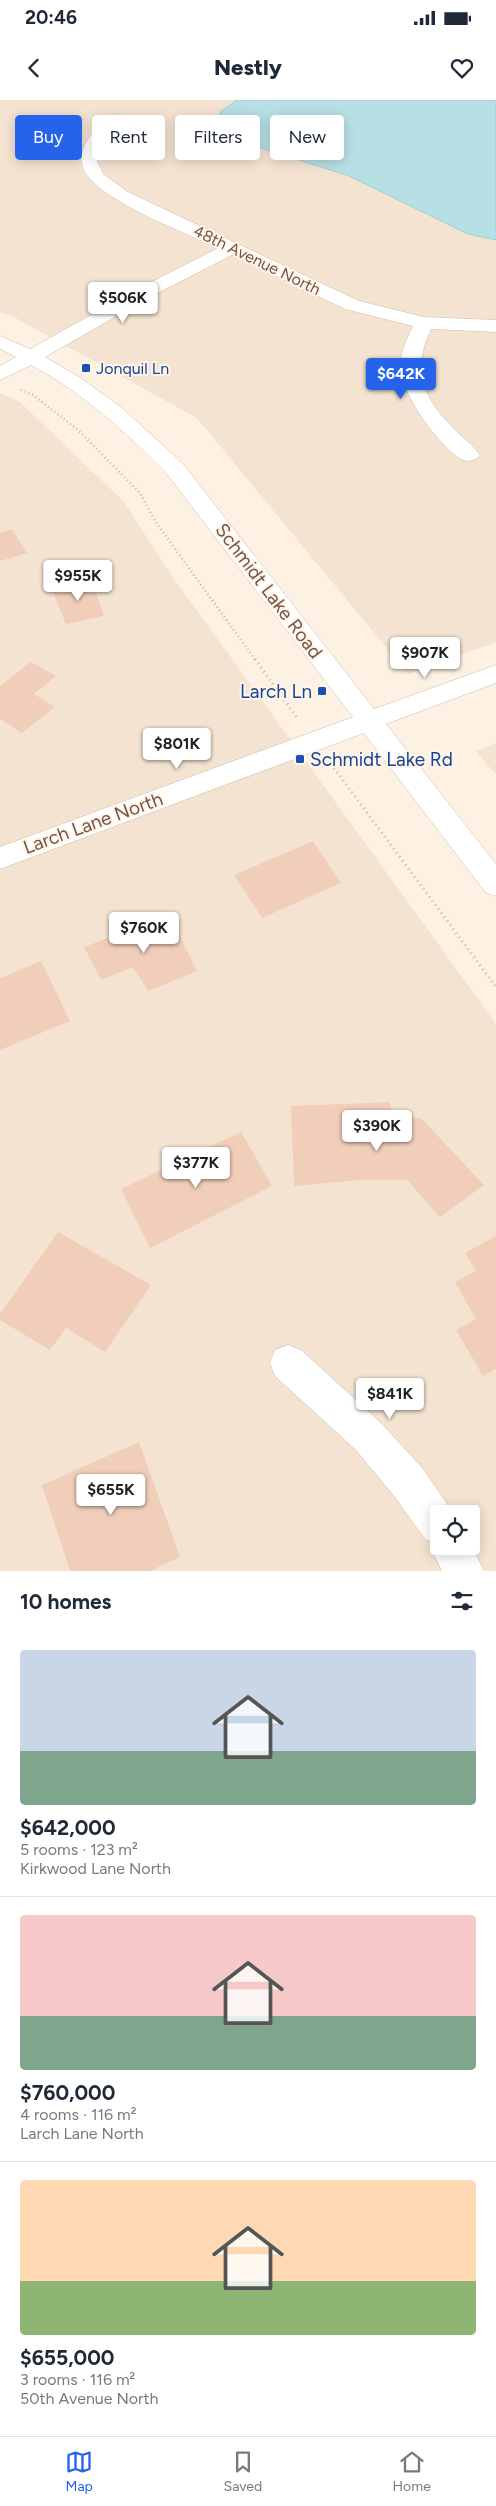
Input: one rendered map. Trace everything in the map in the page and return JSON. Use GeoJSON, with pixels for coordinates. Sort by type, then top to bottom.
{"type":"FeatureCollection","features":[{"type":"Feature","properties":{"kind":"street","name":"48th Avenue North"},"geometry":{"type":"LineString","coordinates":[[92,145],[88,160],[93,172],[104,185],[122,196],[352,305],[424,323],[496,326]]}},
{"type":"Feature","properties":{"kind":"street"},"geometry":{"type":"LineString","coordinates":[[0,374],[142,294],[232,248]]}},
{"type":"Feature","properties":{"kind":"street"},"geometry":{"type":"LineString","coordinates":[[424,323],[411,354],[411,378],[421,402],[439,426],[469,455]]}},
{"type":"Feature","properties":{"kind":"street","name":"Schmidt Lake Road"},"geometry":{"type":"LineString","coordinates":[[0,342],[33,356],[90,392],[134,427],[175,469],[496,885]]}},
{"type":"Feature","properties":{"kind":"street","name":"Larch Lane North"},"geometry":{"type":"LineString","coordinates":[[0,858],[496,674]]}},
{"type":"Feature","properties":{"kind":"street"},"geometry":{"type":"LineString","coordinates":[[288,1363],[370,1436],[409,1483],[430,1512]]}},
{"type":"Feature","properties":{"kind":"street"},"geometry":{"type":"LineString","coordinates":[[455,1555],[464,1571]]}},
{"type":"Feature","properties":{"kind":"path"},"geometry":{"type":"LineString","coordinates":[[17,388],[33,396],[78,430],[140,493],[161,529],[314,741],[496,987]]}},
{"type":"Feature","properties":{"kind":"shaded area"},"geometry":{"type":"Polygon","coordinates":[[[0,100],[237,100],[221,111],[220,115],[175,115],[175,160],[260,160],[260,147],[270,151],[270,160],[299,160],[349,176],[468,234],[496,240],[496,642],[408,674],[197,418],[12,316],[0,313],[0,100]]]}},
{"type":"Feature","properties":{"kind":"shaded area"},"geometry":{"type":"Polygon","coordinates":[[[0,393],[20,402],[124,502],[172,576],[496,1024],[496,1571],[0,1571],[0,393]]]}},
{"type":"Feature","properties":{"kind":"shaded area"},"geometry":{"type":"Polygon","coordinates":[[[496,743],[496,775],[476,751],[496,743]]]}},
{"type":"Feature","properties":{"kind":"water"},"geometry":{"type":"Polygon","coordinates":[[[237,100],[496,100],[496,240],[468,234],[349,176],[299,160],[344,160],[344,115],[270,115],[270,151],[260,147],[260,115],[220,115],[221,111],[237,100]]]}},
{"type":"Feature","properties":{"kind":"building"},"geometry":{"type":"Polygon","coordinates":[[[12,529],[27,553],[0,561],[0,533],[12,529]]]}},
{"type":"Feature","properties":{"kind":"building"},"geometry":{"type":"Polygon","coordinates":[[[91,579],[104,616],[66,624],[51,588],[91,579]]]}},
{"type":"Feature","properties":{"kind":"building"},"geometry":{"type":"Polygon","coordinates":[[[31,662],[56,676],[34,694],[55,707],[22,733],[0,719],[0,686],[31,662]]]}},
{"type":"Feature","properties":{"kind":"building"},"geometry":{"type":"Polygon","coordinates":[[[313,841],[341,883],[262,918],[234,875],[313,841]]]}},
{"type":"Feature","properties":{"kind":"building"},"geometry":{"type":"Polygon","coordinates":[[[169,915],[197,971],[148,991],[133,967],[101,980],[84,947],[169,915]]]}},
{"type":"Feature","properties":{"kind":"building"},"geometry":{"type":"Polygon","coordinates":[[[41,961],[70,1021],[0,1050],[0,978],[41,961]]]}},
{"type":"Feature","properties":{"kind":"building"},"geometry":{"type":"Polygon","coordinates":[[[390,1102],[393,1119],[421,1118],[484,1185],[440,1217],[407,1180],[360,1180],[294,1186],[291,1106],[390,1102]]]}},
{"type":"Feature","properties":{"kind":"building"},"geometry":{"type":"Polygon","coordinates":[[[241,1132],[272,1186],[150,1248],[121,1189],[241,1132]]]}},
{"type":"Feature","properties":{"kind":"building"},"geometry":{"type":"Polygon","coordinates":[[[58,1232],[151,1285],[105,1352],[66,1328],[50,1350],[0,1320],[0,1314],[58,1232]]]}},
{"type":"Feature","properties":{"kind":"building"},"geometry":{"type":"Polygon","coordinates":[[[496,1236],[496,1369],[483,1376],[456,1330],[476,1319],[455,1282],[476,1271],[465,1253],[496,1236]]]}},
{"type":"Feature","properties":{"kind":"building"},"geometry":{"type":"Polygon","coordinates":[[[139,1442],[180,1557],[150,1571],[70,1571],[42,1485],[139,1442]]]}},
{"type":"Feature","properties":{"kind":"place","name":"Jonquil Ln"},"geometry":{"type":"Point","coordinates":[86,368]}},
{"type":"Feature","properties":{"kind":"place","name":"Larch Ln"},"geometry":{"type":"Point","coordinates":[322,691]}},
{"type":"Feature","properties":{"kind":"place","name":"Schmidt Lake Rd"},"geometry":{"type":"Point","coordinates":[300,759]}}]}
